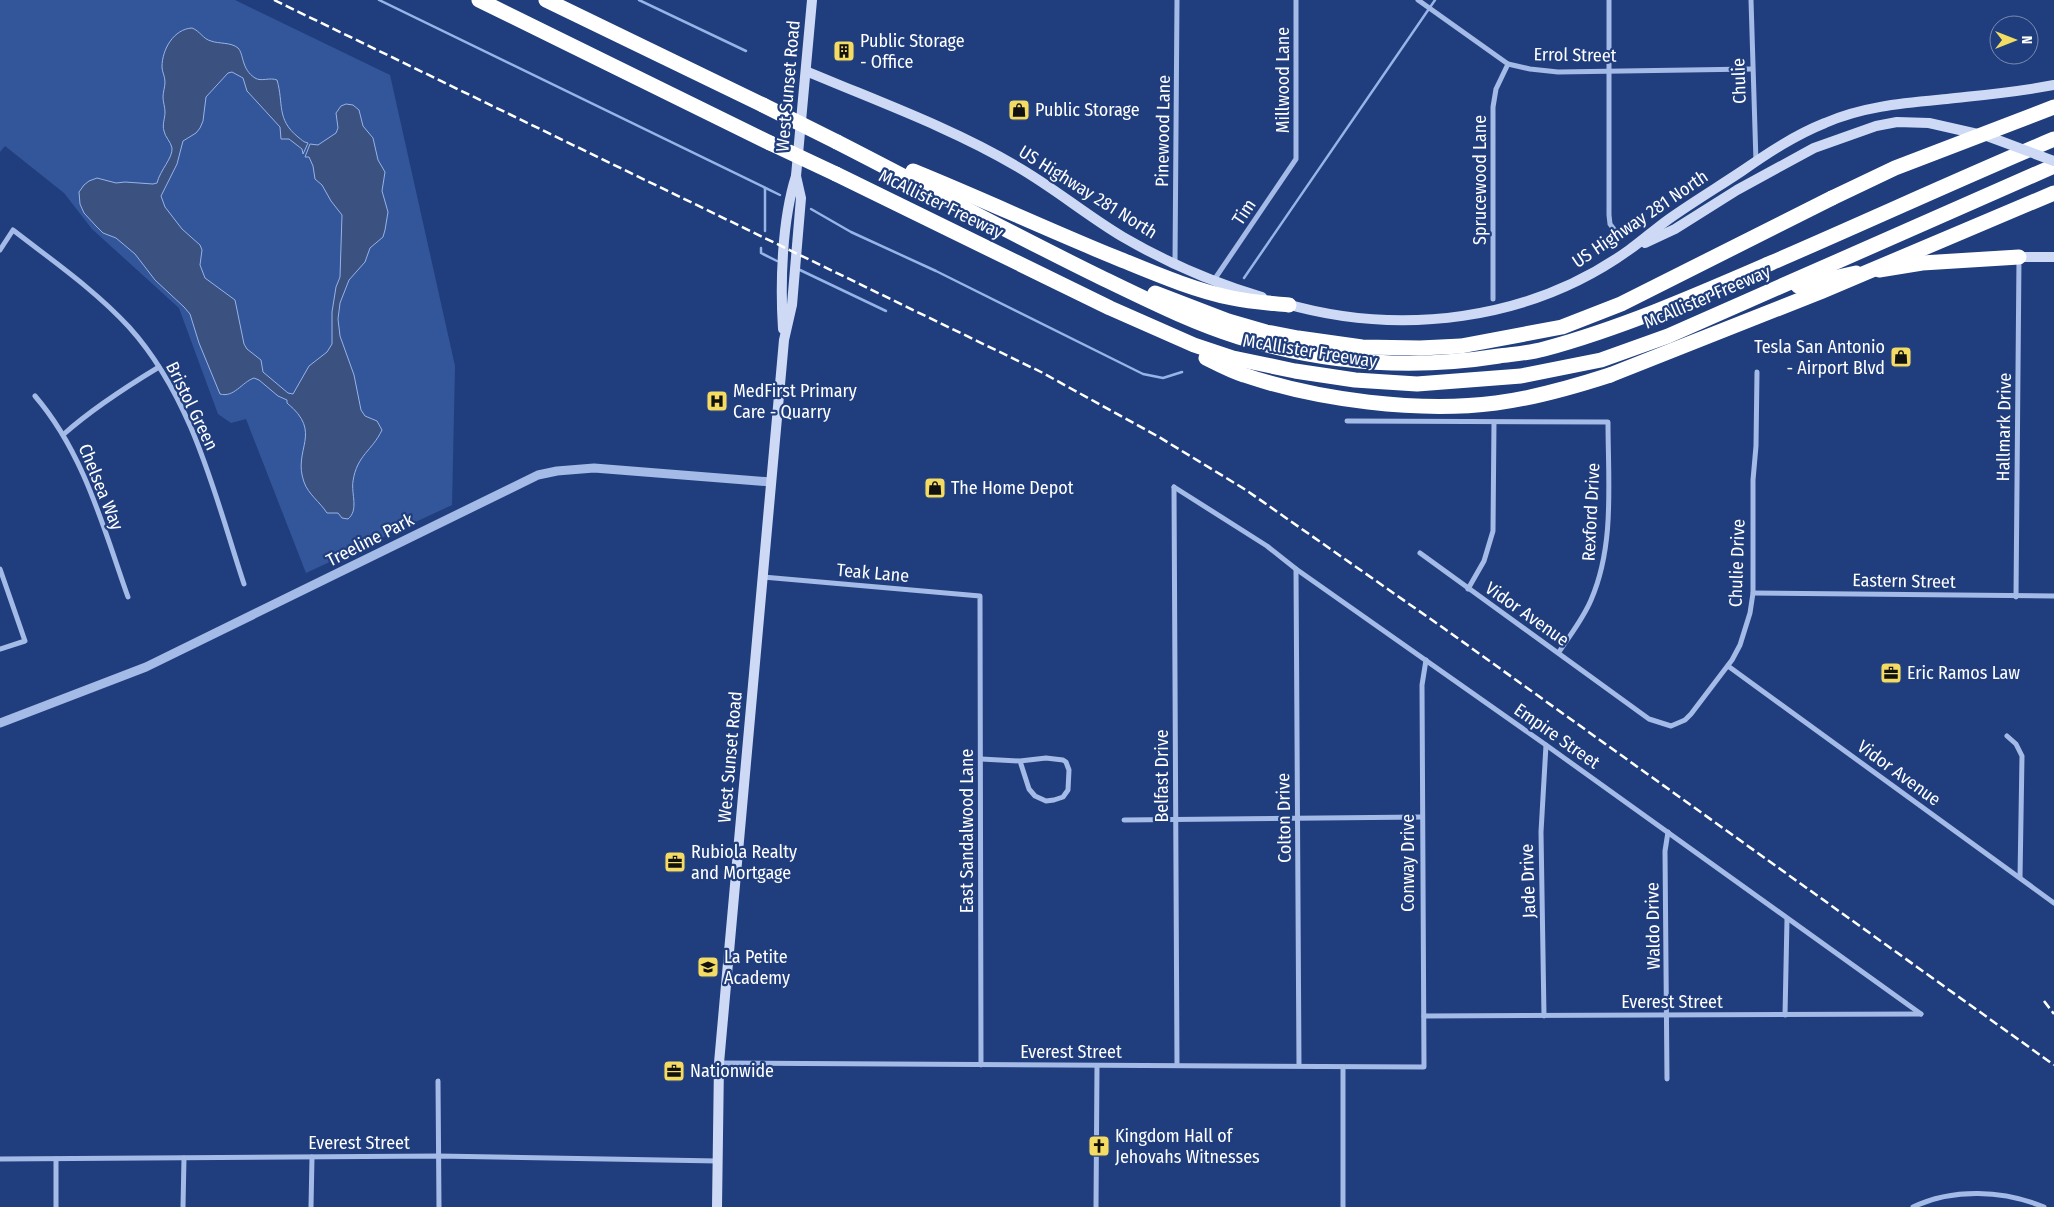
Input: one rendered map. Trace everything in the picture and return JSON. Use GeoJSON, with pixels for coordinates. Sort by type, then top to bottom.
{"type":"FeatureCollection","features":[{"type":"Feature","properties":{"kind":"highway","name":"McAllister Freeway"},"geometry":{"type":"LineString","coordinates":[[479,0],[1148,325],[1233,358],[1295,371],[1355,380],[1416,384],[1521,376],[1601,360],[1668,336],[2054,166]]}},
{"type":"Feature","properties":{"kind":"highway","name":"McAllister Freeway"},"geometry":{"type":"LineString","coordinates":[[546,0],[763,105],[1060,257],[1206,326],[1279,348],[1368,363],[1427,364],[1467,361],[1541,350],[1607,330],[1684,300],[1867,221],[1939,187],[2054,139]]}},
{"type":"Feature","properties":{"kind":"highway"},"geometry":{"type":"LineString","coordinates":[[1060,257],[1228,321],[1266,332],[1362,347],[1420,348],[1461,346],[1562,327],[1621,304],[1895,168],[2054,107]]}},
{"type":"Feature","properties":{"kind":"highway"},"geometry":{"type":"LineString","coordinates":[[837,142],[965,192],[1037,225],[1138,267],[1231,298],[1289,305]]}},
{"type":"Feature","properties":{"kind":"highway"},"geometry":{"type":"LineString","coordinates":[[1148,325],[1186,349],[1243,375],[1292,388],[1366,402],[1437,407],[1495,403],[1562,390],[1610,375],[1838,284],[2054,194]]}},
{"type":"Feature","properties":{"kind":"highway"},"geometry":{"type":"LineString","coordinates":[[1753,298],[1823,280],[1922,263],[2019,258]]}},
{"type":"Feature","properties":{"kind":"main road","name":"West Sunset Road"},"geometry":{"type":"LineString","coordinates":[[717,1207],[719,1064],[784,340],[792,305],[801,198],[796,176],[812,0]]}},
{"type":"Feature","properties":{"kind":"main road","name":"US Highway 281 North"},"geometry":{"type":"LineString","coordinates":[[806,71],[935,126],[1016,166],[1123,237],[1214,280],[1289,305],[1333,314],[1393,320],[1441,318],[1494,311],[1546,296],[1568,286],[1628,250],[1669,219],[1756,162],[1796,137],[1826,122],[1873,108],[2017,92],[2054,84]]}},
{"type":"Feature","properties":{"kind":"main road"},"geometry":{"type":"LineString","coordinates":[[1628,250],[1674,229],[1737,190],[1814,148],[1876,126],[1897,122],[1929,123],[1987,136],[2054,161]]}},
{"type":"Feature","properties":{"kind":"main road"},"geometry":{"type":"LineString","coordinates":[[2019,258],[2054,257]]}},
{"type":"Feature","properties":{"kind":"street","name":"Pinewood Lane"},"geometry":{"type":"LineString","coordinates":[[1175,263],[1177,0]]}},
{"type":"Feature","properties":{"kind":"street","name":"Millwood Lane"},"geometry":{"type":"LineString","coordinates":[[1296,0],[1296,160]]}},
{"type":"Feature","properties":{"kind":"street","name":"Errol Street"},"geometry":{"type":"LineString","coordinates":[[1418,0],[1508,64],[1530,69],[1558,72],[1752,69]]}},
{"type":"Feature","properties":{"kind":"street"},"geometry":{"type":"LineString","coordinates":[[1610,0],[1609,215],[1610,224],[1616,232]]}},
{"type":"Feature","properties":{"kind":"street","name":"Chulie"},"geometry":{"type":"LineString","coordinates":[[1751,0],[1756,162]]}},
{"type":"Feature","properties":{"kind":"street","name":"Sprucewood Lane"},"geometry":{"type":"LineString","coordinates":[[1493,299],[1493,107],[1496,89],[1508,64]]}},
{"type":"Feature","properties":{"kind":"street","name":"Tim"},"geometry":{"type":"LineString","coordinates":[[1214,280],[1296,160]]}},
{"type":"Feature","properties":{"kind":"street","name":"Bristol Green"},"geometry":{"type":"LineString","coordinates":[[0,250],[13,230],[95,293],[130,328],[159,367],[176,397],[202,454],[244,584]]}},
{"type":"Feature","properties":{"kind":"street","name":"Hallmark Drive"},"geometry":{"type":"LineString","coordinates":[[2016,597],[2019,258]]}},
{"type":"Feature","properties":{"kind":"street"},"geometry":{"type":"LineString","coordinates":[[64,434],[81,418],[115,394],[159,367]]}},
{"type":"Feature","properties":{"kind":"street","name":"Chulie Drive"},"geometry":{"type":"LineString","coordinates":[[1671,726],[1685,720],[1691,714],[1728,666],[1746,629],[1753,593],[1753,480],[1756,446],[1757,372]]}},
{"type":"Feature","properties":{"kind":"street","name":"Chelsea Way"},"geometry":{"type":"LineString","coordinates":[[35,396],[64,434],[85,475],[128,597]]}},
{"type":"Feature","properties":{"kind":"street"},"geometry":{"type":"LineString","coordinates":[[1347,421],[1494,422],[1493,530],[1486,556],[1468,589]]}},
{"type":"Feature","properties":{"kind":"street","name":"Rexford Drive"},"geometry":{"type":"LineString","coordinates":[[1494,422],[1608,422],[1606,534],[1603,561],[1598,581],[1582,619],[1559,652]]}},
{"type":"Feature","properties":{"kind":"street","name":"Treeline Park"},"geometry":{"type":"LineString","coordinates":[[0,723],[146,667],[538,475],[594,468],[771,482]]}},
{"type":"Feature","properties":{"kind":"street","name":"Empire Street"},"geometry":{"type":"LineString","coordinates":[[1174,487],[1267,546],[1296,569],[1546,745],[1921,1014]]}},
{"type":"Feature","properties":{"kind":"street","name":"Belfast Drive"},"geometry":{"type":"LineString","coordinates":[[1174,487],[1176,1065]]}},
{"type":"Feature","properties":{"kind":"street","name":"Vidor Avenue"},"geometry":{"type":"LineString","coordinates":[[1420,553],[1649,719],[1671,726]]}},
{"type":"Feature","properties":{"kind":"street"},"geometry":{"type":"LineString","coordinates":[[0,568],[25,641],[0,649]]}},
{"type":"Feature","properties":{"kind":"street","name":"Colton Drive"},"geometry":{"type":"LineString","coordinates":[[1296,569],[1299,1066]]}},
{"type":"Feature","properties":{"kind":"street","name":"Teak Lane"},"geometry":{"type":"LineString","coordinates":[[763,577],[980,596]]}},
{"type":"Feature","properties":{"kind":"street","name":"Eastern Street"},"geometry":{"type":"LineString","coordinates":[[1753,593],[2054,596]]}},
{"type":"Feature","properties":{"kind":"street","name":"East Sandalwood Lane"},"geometry":{"type":"LineString","coordinates":[[980,596],[981,1065]]}},
{"type":"Feature","properties":{"kind":"street","name":"Conway Drive"},"geometry":{"type":"LineString","coordinates":[[1424,1067],[1422,684],[1426,660]]}},
{"type":"Feature","properties":{"kind":"street","name":"Vidor Avenue"},"geometry":{"type":"LineString","coordinates":[[1728,666],[2054,903]]}},
{"type":"Feature","properties":{"kind":"street"},"geometry":{"type":"LineString","coordinates":[[2006,736],[2016,744],[2022,756],[2020,878]]}},
{"type":"Feature","properties":{"kind":"street","name":"Jade Drive"},"geometry":{"type":"LineString","coordinates":[[1544,1016],[1540,832],[1546,745]]}},
{"type":"Feature","properties":{"kind":"street"},"geometry":{"type":"LineString","coordinates":[[981,759],[1020,761],[1046,758],[1063,760],[1066,762],[1069,770],[1068,790],[1062,797],[1054,800],[1046,801],[1035,796],[1029,789],[1020,761]]}},
{"type":"Feature","properties":{"kind":"street"},"geometry":{"type":"LineString","coordinates":[[1124,820],[1422,817]]}},
{"type":"Feature","properties":{"kind":"street","name":"Waldo Drive"},"geometry":{"type":"LineString","coordinates":[[1667,1079],[1665,851],[1668,832]]}},
{"type":"Feature","properties":{"kind":"street"},"geometry":{"type":"LineString","coordinates":[[1785,1015],[1787,919]]}},
{"type":"Feature","properties":{"kind":"street","name":"Everest Street"},"geometry":{"type":"LineString","coordinates":[[1424,1016],[1921,1014]]}},
{"type":"Feature","properties":{"kind":"street","name":"Everest Street"},"geometry":{"type":"LineString","coordinates":[[719,1064],[1424,1067]]}},
{"type":"Feature","properties":{"kind":"street"},"geometry":{"type":"LineString","coordinates":[[1096,1207],[1097,1066]]}},
{"type":"Feature","properties":{"kind":"street"},"geometry":{"type":"LineString","coordinates":[[1343,1067],[1343,1207]]}},
{"type":"Feature","properties":{"kind":"street"},"geometry":{"type":"LineString","coordinates":[[438,1081],[438,1207]]}},
{"type":"Feature","properties":{"kind":"street","name":"Everest Street"},"geometry":{"type":"LineString","coordinates":[[0,1159],[438,1156],[718,1161]]}},
{"type":"Feature","properties":{"kind":"street"},"geometry":{"type":"LineString","coordinates":[[311,1207],[312,1157]]}},
{"type":"Feature","properties":{"kind":"street"},"geometry":{"type":"LineString","coordinates":[[184,1158],[184,1207]]}},
{"type":"Feature","properties":{"kind":"street"},"geometry":{"type":"LineString","coordinates":[[56,1159],[56,1207]]}},
{"type":"Feature","properties":{"kind":"street"},"geometry":{"type":"LineString","coordinates":[[1913,1207],[1939,1198],[1983,1193],[2012,1197],[2044,1207]]}},
{"type":"Feature","properties":{"kind":"shaded area"},"geometry":{"type":"Polygon","coordinates":[[[0,0],[235,0],[390,75],[455,366],[452,505],[306,573],[246,419],[231,423],[218,414],[179,308],[92,229],[64,193],[5,146],[0,152],[0,0]]]}},
{"type":"Feature","properties":{"kind":"shaded area"},"geometry":{"type":"Polygon","coordinates":[[[192,28],[208,40],[238,48],[247,70],[255,78],[260,80],[277,80],[286,124],[298,137],[308,143],[303,154],[302,149],[289,139],[281,139],[280,127],[247,91],[243,78],[232,72],[228,73],[206,97],[203,121],[200,128],[196,133],[183,141],[177,164],[161,196],[165,207],[182,229],[200,245],[202,250],[200,265],[205,278],[235,300],[244,344],[247,349],[261,360],[263,372],[288,393],[293,394],[309,366],[327,352],[332,344],[332,312],[336,287],[340,277],[342,215],[322,185],[315,179],[309,157],[305,157],[310,144],[318,145],[336,133],[338,128],[336,113],[341,106],[346,104],[353,105],[359,110],[363,126],[373,138],[378,160],[385,172],[382,191],[388,212],[383,237],[370,248],[365,262],[349,280],[340,303],[338,319],[340,336],[354,375],[361,410],[365,416],[377,421],[382,430],[361,459],[355,472],[353,481],[354,506],[348,519],[342,518],[338,513],[327,513],[306,486],[301,470],[305,441],[304,423],[287,403],[287,400],[278,396],[254,378],[230,394],[220,394],[199,343],[190,314],[155,280],[135,254],[116,238],[103,233],[96,226],[84,213],[80,204],[79,192],[89,181],[97,178],[116,183],[157,183],[172,152],[163,128],[165,78],[162,69],[164,53],[175,36],[186,29],[192,28]]]}},
{"type":"Feature","properties":{"kind":"waterway"},"geometry":{"type":"LineString","coordinates":[[379,0],[780,195]]}},
{"type":"Feature","properties":{"kind":"waterway"},"geometry":{"type":"LineString","coordinates":[[639,0],[746,51]]}},
{"type":"Feature","properties":{"kind":"waterway"},"geometry":{"type":"LineString","coordinates":[[1244,278],[1435,0]]}},
{"type":"Feature","properties":{"kind":"waterway"},"geometry":{"type":"LineString","coordinates":[[765,188],[765,231]]}},
{"type":"Feature","properties":{"kind":"waterway"},"geometry":{"type":"LineString","coordinates":[[811,209],[851,232],[936,271],[1143,374],[1163,378],[1182,372]]}},
{"type":"Feature","properties":{"kind":"waterway"},"geometry":{"type":"LineString","coordinates":[[761,248],[761,253],[777,261]]}},
{"type":"Feature","properties":{"kind":"waterway"},"geometry":{"type":"LineString","coordinates":[[800,270],[886,311]]}},
{"type":"Feature","properties":{"kind":"railway"},"geometry":{"type":"LineString","coordinates":[[274,0],[1041,372],[1159,437],[1246,490],[1442,627],[2054,1065]]}},
{"type":"Feature","properties":{"kind":"railway"},"geometry":{"type":"LineString","coordinates":[[2044,1001],[2054,1014]]}},
{"type":"Feature","properties":{"kind":"place","name":"Public Storage - Office"},"geometry":{"type":"Point","coordinates":[844,51]}},
{"type":"Feature","properties":{"kind":"place","name":"Public Storage"},"geometry":{"type":"Point","coordinates":[1019,110]}},
{"type":"Feature","properties":{"kind":"place","name":"Tesla San Antonio - Airport Blvd"},"geometry":{"type":"Point","coordinates":[1901,357]}},
{"type":"Feature","properties":{"kind":"place","name":"MedFirst Primary Care - Quarry"},"geometry":{"type":"Point","coordinates":[717,401]}},
{"type":"Feature","properties":{"kind":"place","name":"The Home Depot"},"geometry":{"type":"Point","coordinates":[935,488]}},
{"type":"Feature","properties":{"kind":"place","name":"Eric Ramos Law"},"geometry":{"type":"Point","coordinates":[1891,673]}},
{"type":"Feature","properties":{"kind":"place","name":"Rubiola Realty and Mortgage"},"geometry":{"type":"Point","coordinates":[675,862]}},
{"type":"Feature","properties":{"kind":"place","name":"La Petite Academy"},"geometry":{"type":"Point","coordinates":[708,967]}},
{"type":"Feature","properties":{"kind":"place","name":"Nationwide"},"geometry":{"type":"Point","coordinates":[674,1071]}},
{"type":"Feature","properties":{"kind":"place","name":"Kingdom Hall of Jehovahs Witnesses"},"geometry":{"type":"Point","coordinates":[1099,1146]}}]}
